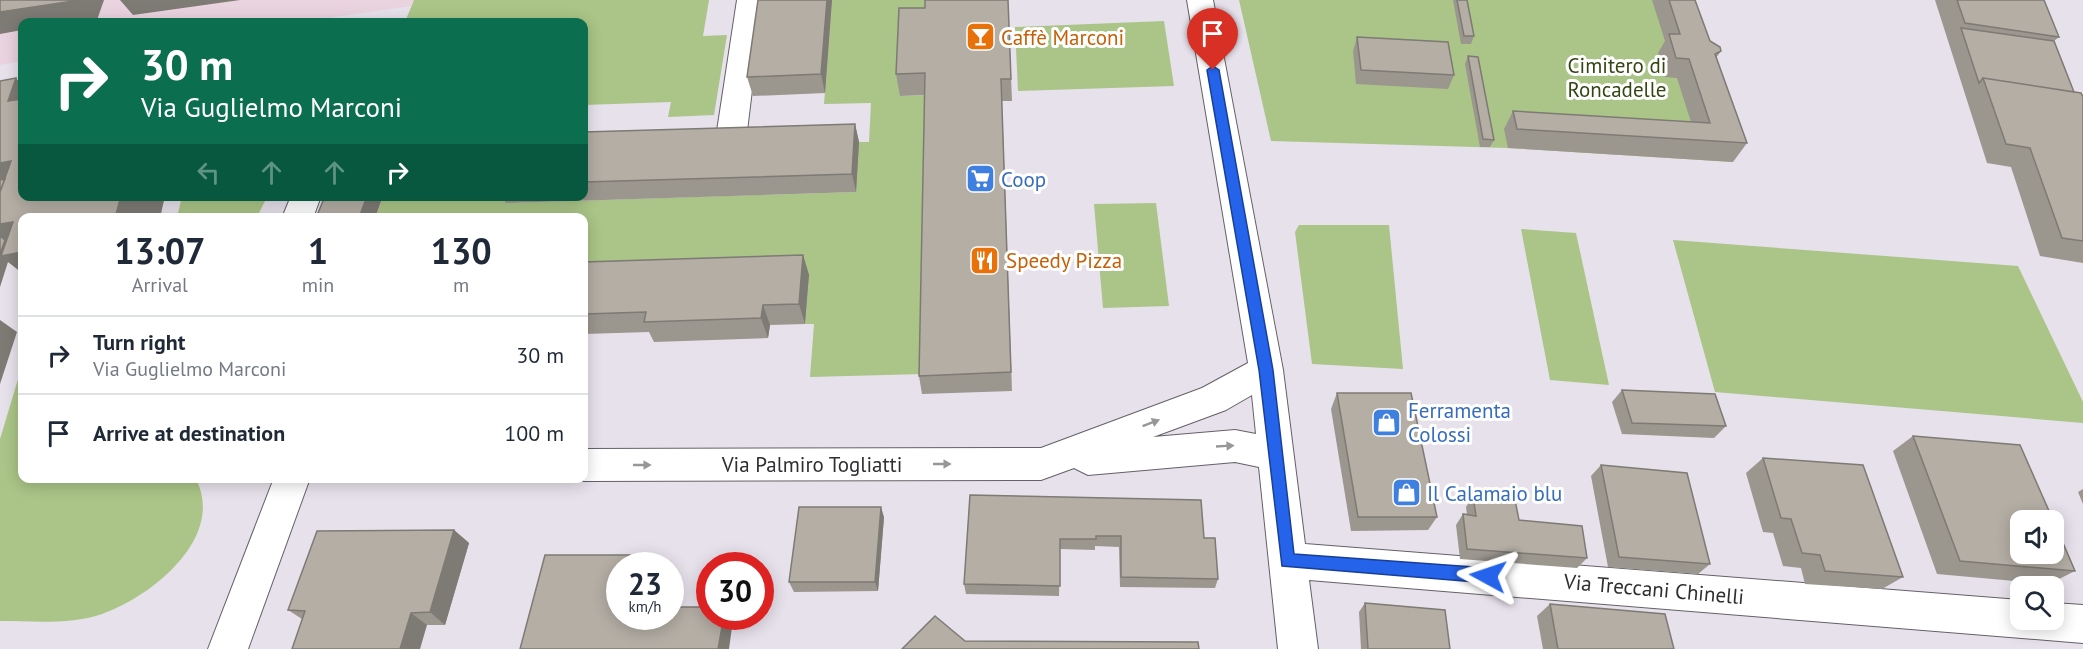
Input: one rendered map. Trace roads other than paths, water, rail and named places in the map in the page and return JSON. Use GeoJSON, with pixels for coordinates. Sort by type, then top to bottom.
{"type":"FeatureCollection","features":[{"type":"Feature","properties":{"kind":"street"},"geometry":{"type":"LineString","coordinates":[[750,0],[720,132],[763,130]]}},
{"type":"Feature","properties":{"kind":"street"},"geometry":{"type":"LineString","coordinates":[[1200,0],[1266,370],[1298,649]]}},
{"type":"Feature","properties":{"kind":"street","name":"Via Palmiro Togliatti"},"geometry":{"type":"LineString","coordinates":[[1041,464],[1215,399],[1266,370]]}},
{"type":"Feature","properties":{"kind":"street","name":"Via Palmiro Togliatti"},"geometry":{"type":"LineString","coordinates":[[588,465],[1041,464],[1235,446],[1274,454]]}},
{"type":"Feature","properties":{"kind":"street"},"geometry":{"type":"LineString","coordinates":[[228,649],[290,483]]}},
{"type":"Feature","properties":{"kind":"street","name":"Via Treccani Chinelli"},"geometry":{"type":"LineString","coordinates":[[1287,560],[2010,618]]}},
{"type":"Feature","properties":{"kind":"street"},"geometry":{"type":"LineString","coordinates":[[2064,623],[2083,624]]}},
{"type":"Feature","properties":{"kind":"place","name":"Caffè Marconi"},"geometry":{"type":"Point","coordinates":[980,37]}},
{"type":"Feature","properties":{"kind":"place","name":"Coop"},"geometry":{"type":"Point","coordinates":[980,179]}},
{"type":"Feature","properties":{"kind":"place","name":"Speedy Pizza"},"geometry":{"type":"Point","coordinates":[985,260]}},
{"type":"Feature","properties":{"kind":"place","name":"Ferramenta Colossi"},"geometry":{"type":"Point","coordinates":[1387,422]}},
{"type":"Feature","properties":{"kind":"place","name":"Il Calamaio blu"},"geometry":{"type":"Point","coordinates":[1406,493]}},
{"type":"Feature","properties":{"kind":"park label","name":"Cimitero di Roncadelle"},"geometry":{"type":"Point","coordinates":[1617,77]}}]}
